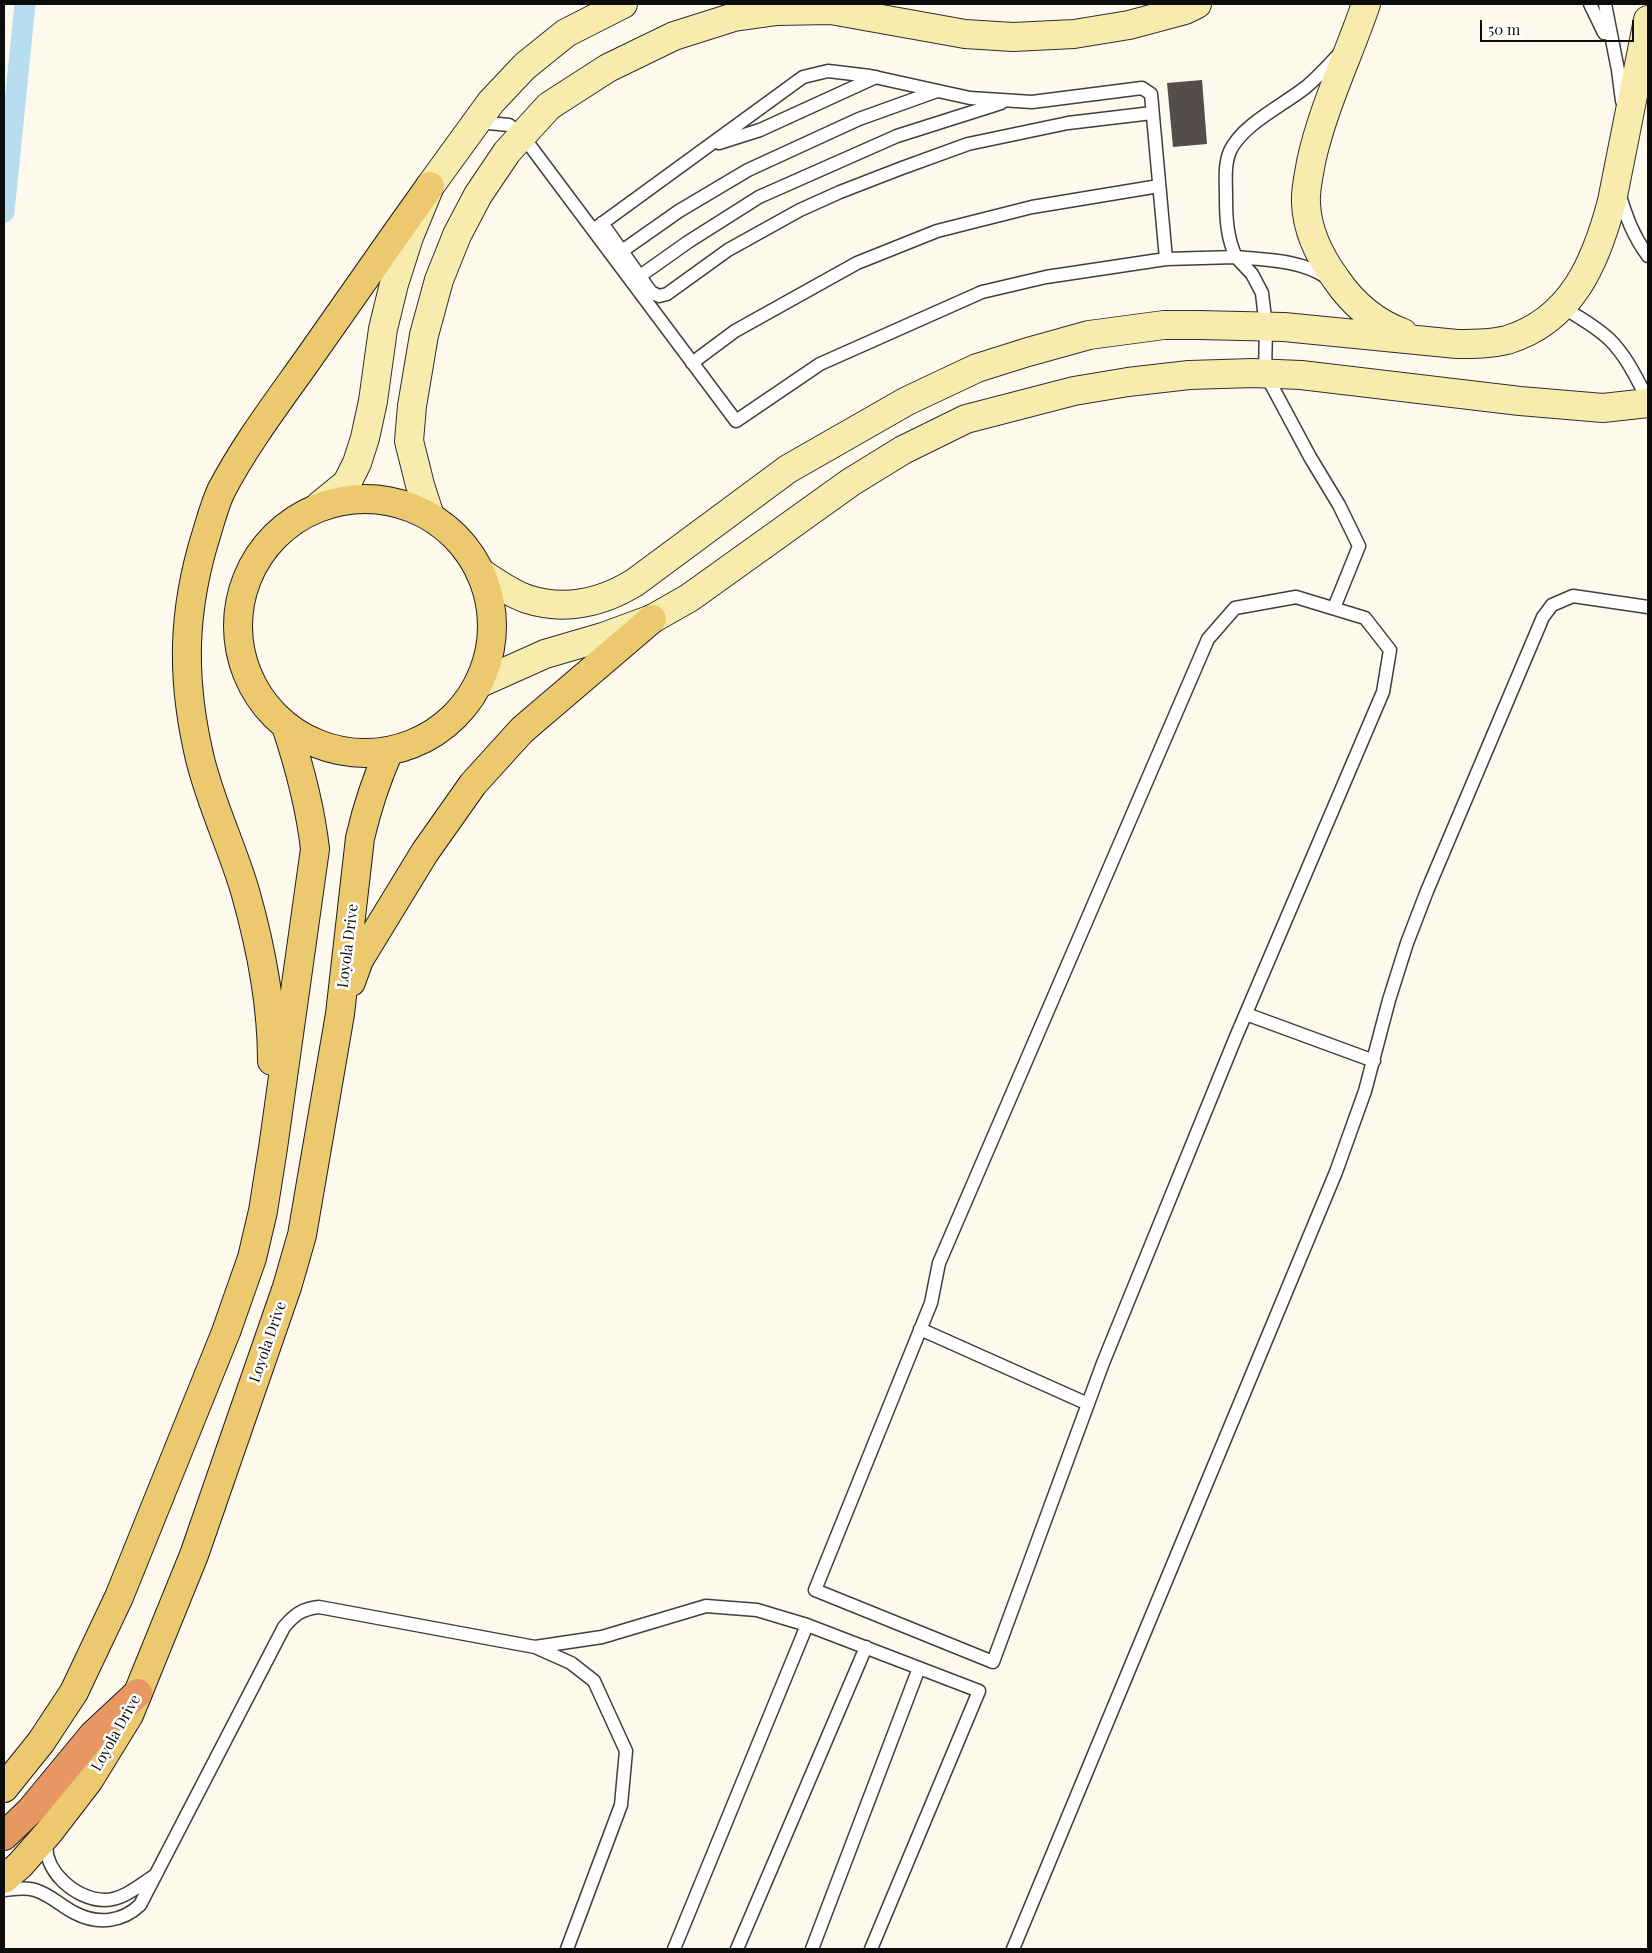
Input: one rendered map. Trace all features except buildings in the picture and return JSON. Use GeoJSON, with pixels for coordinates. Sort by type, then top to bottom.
{"type":"FeatureCollection","features":[{"type":"Feature","properties":{"kind":"highway"},"geometry":{"type":"LineString","coordinates":[[4,1836],[31,1810],[93,1735],[138,1693]]}},
{"type":"Feature","properties":{"kind":"main road"},"geometry":{"type":"LineString","coordinates":[[273,1148],[272,1031],[262,959],[244,890],[200,762],[187,690],[186,640],[193,584],[200,552],[220,493],[235,467],[272,410],[490,102],[525,66],[566,33],[623,4]]}},
{"type":"Feature","properties":{"kind":"main road"},"geometry":{"type":"LineString","coordinates":[[430,516],[409,441],[412,406],[424,335],[439,280],[457,235],[478,195],[507,152],[549,106],[608,68],[674,36],[734,17],[777,11],[831,10],[966,34],[1013,37],[1074,34],[1129,25],[1185,10],[1197,4]]}},
{"type":"Feature","properties":{"kind":"main road"},"geometry":{"type":"LineString","coordinates":[[1366,4],[1328,102],[1314,147],[1306,203],[1311,230],[1321,258],[1344,290],[1361,308],[1386,326],[1421,339]]}},
{"type":"Feature","properties":{"kind":"main road"},"geometry":{"type":"LineString","coordinates":[[480,572],[507,589],[528,599],[551,604],[586,604],[603,599],[634,583],[788,469],[907,401],[977,368],[1089,335],[1173,325],[1266,327],[1421,339],[1457,344],[1485,344],[1506,340],[1528,332],[1549,318],[1571,297],[1594,258],[1604,230],[1616,182],[1648,20]]}},
{"type":"Feature","properties":{"kind":"main road"},"geometry":{"type":"LineString","coordinates":[[319,506],[357,498],[395,501],[430,516],[460,540],[480,572],[491,609],[490,648],[478,684],[455,715],[425,738],[388,751],[352,753],[317,745],[286,726],[259,698],[243,664],[237,626],[243,588],[260,553],[286,525],[319,506],[347,483],[357,463],[373,401],[383,329],[394,284],[409,237],[430,186]]}},
{"type":"Feature","properties":{"kind":"main road"},"geometry":{"type":"LineString","coordinates":[[478,684],[545,654],[603,637],[652,619],[689,598],[852,482],[903,450],[966,419],[1074,391],[1189,375],[1265,374],[1302,375],[1520,401],[1603,408],[1648,401]]}},
{"type":"Feature","properties":{"kind":"main road"},"geometry":{"type":"LineString","coordinates":[[340,1014],[359,960],[425,852],[473,784],[522,730],[652,619]]}},
{"type":"Feature","properties":{"kind":"main road"},"geometry":{"type":"LineString","coordinates":[[4,1788],[41,1742],[74,1692],[119,1597],[226,1332],[252,1258],[263,1211],[273,1148],[315,849],[312,818],[303,777],[286,726]]}},
{"type":"Feature","properties":{"kind":"main road","name":"Loyola Drive"},"geometry":{"type":"LineString","coordinates":[[4,1879],[20,1865],[89,1780],[129,1715],[194,1555],[296,1261],[312,1184],[340,1014],[360,838],[374,785],[388,751]]}},
{"type":"Feature","properties":{"kind":"lane"},"geometry":{"type":"LineString","coordinates":[[1595,5],[1618,70],[1623,105],[1616,182],[1628,221],[1648,256]]}},
{"type":"Feature","properties":{"kind":"lane"},"geometry":{"type":"LineString","coordinates":[[1334,608],[1359,546],[1339,505],[1310,457],[1265,374],[1266,327],[1262,293],[1248,269],[1236,257],[1231,245],[1228,233],[1225,171],[1230,152],[1241,136],[1264,116],[1305,87],[1327,67],[1355,35]]}},
{"type":"Feature","properties":{"kind":"lane"},"geometry":{"type":"LineString","coordinates":[[598,226],[803,77],[828,71],[876,77],[970,98],[1032,102],[1142,88],[1151,94],[1166,259]]}},
{"type":"Feature","properties":{"kind":"lane"},"geometry":{"type":"LineString","coordinates":[[707,147],[760,130],[876,77]]}},
{"type":"Feature","properties":{"kind":"lane"},"geometry":{"type":"LineString","coordinates":[[622,251],[679,211],[748,170],[859,119],[936,91]]}},
{"type":"Feature","properties":{"kind":"lane"},"geometry":{"type":"LineString","coordinates":[[640,276],[688,242],[759,198],[897,136],[1008,100]]}},
{"type":"Feature","properties":{"kind":"lane"},"geometry":{"type":"LineString","coordinates":[[476,122],[509,125],[522,135],[598,226],[622,251],[652,292],[659,296],[667,294],[728,250],[800,210],[840,192],[968,144],[1068,123],[1152,113]]}},
{"type":"Feature","properties":{"kind":"lane"},"geometry":{"type":"LineString","coordinates":[[692,363],[735,332],[857,263],[937,231],[1032,206],[1159,186]]}},
{"type":"Feature","properties":{"kind":"lane"},"geometry":{"type":"LineString","coordinates":[[598,226],[692,363],[736,421],[820,364],[982,292],[1046,277],[1166,259],[1236,257],[1314,269],[1344,290]]}},
{"type":"Feature","properties":{"kind":"lane"},"geometry":{"type":"LineString","coordinates":[[1561,306],[1596,328],[1611,341],[1630,365],[1648,401]]}},
{"type":"Feature","properties":{"kind":"lane"},"geometry":{"type":"LineString","coordinates":[[1014,1949],[1336,1172],[1374,1061],[1407,943],[1427,891],[1543,617],[1552,605],[1573,596],[1648,607]]}},
{"type":"Feature","properties":{"kind":"lane"},"geometry":{"type":"LineString","coordinates":[[1296,597],[1334,608],[1365,618],[1390,650],[1384,692],[1246,1014],[1103,1363],[993,1662],[815,1590],[931,1303],[939,1263],[1208,639],[1235,608],[1296,597]]}},
{"type":"Feature","properties":{"kind":"lane"},"geometry":{"type":"LineString","coordinates":[[1246,1014],[1374,1061]]}},
{"type":"Feature","properties":{"kind":"lane"},"geometry":{"type":"LineString","coordinates":[[920,1329],[1088,1404]]}},
{"type":"Feature","properties":{"kind":"lane"},"geometry":{"type":"LineString","coordinates":[[535,1647],[602,1637],[706,1606],[757,1610],[808,1625],[978,1691],[871,1949]]}},
{"type":"Feature","properties":{"kind":"lane"},"geometry":{"type":"LineString","coordinates":[[4,1890],[22,1888],[34,1890],[55,1899],[75,1913],[90,1920],[104,1921],[117,1919],[136,1910],[284,1627],[294,1615],[306,1608],[319,1607],[535,1647],[571,1663],[594,1681],[626,1751],[620,1805],[567,1949]]}},
{"type":"Feature","properties":{"kind":"lane"},"geometry":{"type":"LineString","coordinates":[[674,1949],[808,1625]]}},
{"type":"Feature","properties":{"kind":"lane"},"geometry":{"type":"LineString","coordinates":[[737,1949],[866,1647]]}},
{"type":"Feature","properties":{"kind":"lane"},"geometry":{"type":"LineString","coordinates":[[812,1949],[919,1668]]}},
{"type":"Feature","properties":{"kind":"lane"},"geometry":{"type":"LineString","coordinates":[[48,1832],[46,1852],[49,1861],[62,1881],[84,1895],[107,1900],[124,1896],[154,1876]]}},
{"type":"Feature","properties":{"kind":"waterway"},"geometry":{"type":"LineString","coordinates":[[4,212],[25,4]]}}]}
